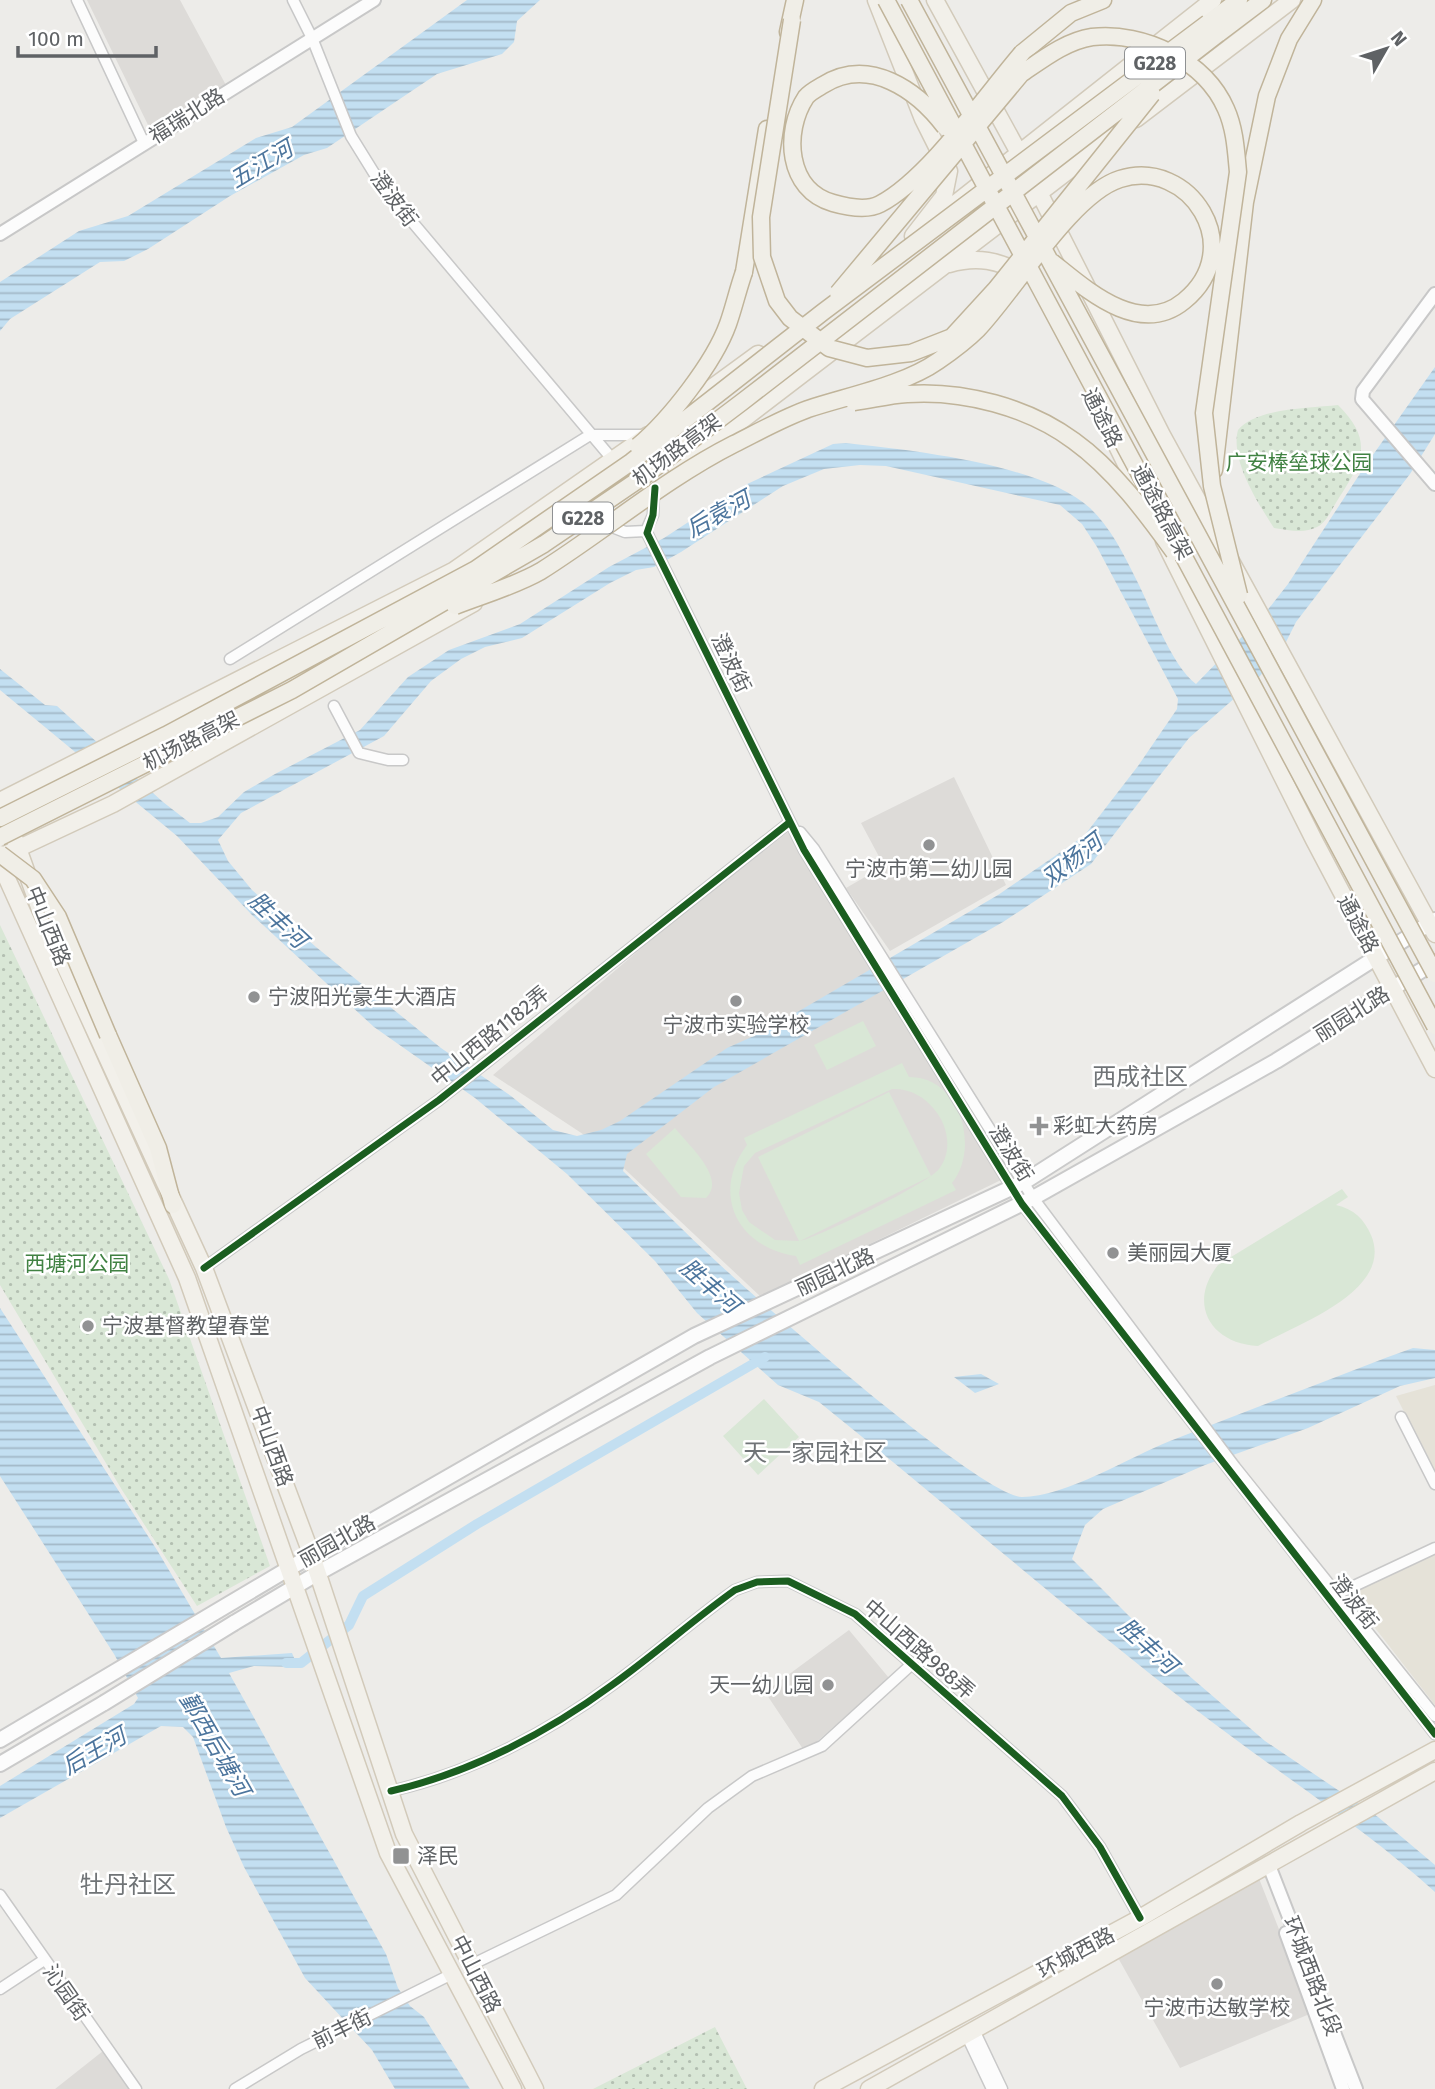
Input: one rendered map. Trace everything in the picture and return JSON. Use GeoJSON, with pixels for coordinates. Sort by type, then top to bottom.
{"type":"FeatureCollection","features":[{"type":"Feature","properties":{"kind":"highway"},"geometry":{"type":"LineString","coordinates":[[795,0],[761,217],[762,257],[776,301],[790,318],[829,348],[867,358],[911,353],[952,337],[996,289],[1167,73]]}},
{"type":"Feature","properties":{"kind":"highway","name":"通途路高架"},"geometry":{"type":"LineString","coordinates":[[886,0],[1195,573],[1435,1026]]}},
{"type":"Feature","properties":{"kind":"highway","name":"通途路高架"},"geometry":{"type":"LineString","coordinates":[[909,0],[1052,262],[1252,616],[1435,974]]}},
{"type":"Feature","properties":{"kind":"highway"},"geometry":{"type":"LineString","coordinates":[[975,165],[960,146],[953,137],[946,128],[932,110],[897,82],[864,73],[838,76],[807,95],[793,129],[791,155],[802,182],[829,202],[852,208],[877,206],[923,171],[947,142],[955,132],[978,103],[1022,53],[1072,13],[1103,0]]}},
{"type":"Feature","properties":{"kind":"highway","name":"机场路高架"},"geometry":{"type":"LineString","coordinates":[[0,818],[166,735],[476,569],[631,462],[823,312],[1238,0]]}},
{"type":"Feature","properties":{"kind":"highway","name":"机场路高架"},"geometry":{"type":"LineString","coordinates":[[0,837],[292,690],[405,627],[544,544],[643,477],[1263,0]]}},
{"type":"Feature","properties":{"kind":"highway"},"geometry":{"type":"LineString","coordinates":[[1212,486],[1245,202],[1264,110],[1289,39],[1313,0]]}},
{"type":"Feature","properties":{"kind":"highway"},"geometry":{"type":"LineString","coordinates":[[563,509],[644,441],[678,404],[727,327],[744,272],[776,73],[792,20]]}},
{"type":"Feature","properties":{"kind":"highway"},"geometry":{"type":"LineString","coordinates":[[823,312],[1021,74],[1059,49],[1092,37],[1136,40],[1178,56],[1207,80],[1226,108],[1235,138],[1238,172],[1204,413],[1212,486],[1252,616]]}},
{"type":"Feature","properties":{"kind":"highway"},"geometry":{"type":"LineString","coordinates":[[405,627],[538,572],[668,482],[732,445],[803,411],[891,382],[935,363],[977,330],[1073,214],[1101,187],[1122,178],[1147,176],[1187,192],[1204,213],[1214,245],[1213,260],[1194,292],[1180,305],[1145,316],[1111,305],[1052,262]]}},
{"type":"Feature","properties":{"kind":"highway"},"geometry":{"type":"LineString","coordinates":[[803,411],[907,394],[956,395],[1017,411],[1074,441],[1141,505],[1178,558],[1195,573]]}},
{"type":"Feature","properties":{"kind":"highway"},"geometry":{"type":"LineString","coordinates":[[0,855],[33,879],[58,917],[158,1148],[173,1205]]}},
{"type":"Feature","properties":{"kind":"highway"},"geometry":{"type":"LineString","coordinates":[[1419,995],[1435,1037]]}},
{"type":"Feature","properties":{"kind":"main road","name":"通途路"},"geometry":{"type":"LineString","coordinates":[[878,0],[1101,415],[1222,658],[1435,1069]]}},
{"type":"Feature","properties":{"kind":"main road"},"geometry":{"type":"LineString","coordinates":[[878,0],[923,119],[949,171],[944,197],[914,236]]}},
{"type":"Feature","properties":{"kind":"main road"},"geometry":{"type":"LineString","coordinates":[[935,0],[1019,153],[1252,616],[1281,652],[1433,926]]}},
{"type":"Feature","properties":{"kind":"main road"},"geometry":{"type":"LineString","coordinates":[[0,803],[453,571],[613,460],[914,236],[1213,0]]}},
{"type":"Feature","properties":{"kind":"main road"},"geometry":{"type":"LineString","coordinates":[[0,855],[113,804],[539,567],[655,488],[998,222],[1292,0]]}},
{"type":"Feature","properties":{"kind":"main road"},"geometry":{"type":"LineString","coordinates":[[943,265],[967,259],[982,259],[1006,264],[1026,277]]}},
{"type":"Feature","properties":{"kind":"main road","name":"中山西路"},"geometry":{"type":"LineString","coordinates":[[0,803],[43,918],[204,1268],[312,1556],[404,1834],[535,2089]]}},
{"type":"Feature","properties":{"kind":"main road","name":"中山西路"},"geometry":{"type":"LineString","coordinates":[[0,863],[134,1154],[187,1278],[388,1853],[513,2089]]}},
{"type":"Feature","properties":{"kind":"main road","name":"丽园北路"},"geometry":{"type":"LineString","coordinates":[[0,1740],[288,1569],[694,1336],[1018,1185],[1375,957],[1433,926]]}},
{"type":"Feature","properties":{"kind":"main road","name":"丽园北路"},"geometry":{"type":"LineString","coordinates":[[0,1763],[318,1573],[710,1357],[1027,1201],[1276,1061],[1435,962]]}},
{"type":"Feature","properties":{"kind":"main road","name":"环城西路"},"geometry":{"type":"LineString","coordinates":[[823,2089],[1140,1918],[1301,1823],[1374,1786],[1435,1750]]}},
{"type":"Feature","properties":{"kind":"main road","name":"环城西路"},"geometry":{"type":"LineString","coordinates":[[869,2089],[1435,1771]]}},
{"type":"Feature","properties":{"kind":"street"},"geometry":{"type":"LineString","coordinates":[[77,0],[144,143]]}},
{"type":"Feature","properties":{"kind":"street","name":"澄波街"},"geometry":{"type":"LineString","coordinates":[[293,0],[312,38],[351,136],[382,186],[613,460]]}},
{"type":"Feature","properties":{"kind":"street","name":"福瑞北路"},"geometry":{"type":"LineString","coordinates":[[0,234],[374,0]]}},
{"type":"Feature","properties":{"kind":"street"},"geometry":{"type":"LineString","coordinates":[[1435,294],[1363,390],[1362,398],[1435,484]]}},
{"type":"Feature","properties":{"kind":"street"},"geometry":{"type":"LineString","coordinates":[[230,659],[590,435],[647,435]]}},
{"type":"Feature","properties":{"kind":"street"},"geometry":{"type":"LineString","coordinates":[[603,523],[625,531],[646,532],[653,515],[655,488]]}},
{"type":"Feature","properties":{"kind":"street","name":"澄波街"},"geometry":{"type":"LineString","coordinates":[[646,532],[790,822],[1027,1201],[1435,1734]]}},
{"type":"Feature","properties":{"kind":"street"},"geometry":{"type":"LineString","coordinates":[[334,706],[359,753],[388,760],[402,760]]}},
{"type":"Feature","properties":{"kind":"street","name":"中山西路1182弄"},"geometry":{"type":"LineString","coordinates":[[204,1268],[439,1100],[790,822]]}},
{"type":"Feature","properties":{"kind":"street"},"geometry":{"type":"LineString","coordinates":[[1401,1418],[1435,1484]]}},
{"type":"Feature","properties":{"kind":"street","name":"澄波街"},"geometry":{"type":"LineString","coordinates":[[1232,1469],[1435,1716]]}},
{"type":"Feature","properties":{"kind":"street"},"geometry":{"type":"LineString","coordinates":[[1337,1594],[1435,1548]]}},
{"type":"Feature","properties":{"kind":"street","name":"中山西路988弄"},"geometry":{"type":"LineString","coordinates":[[391,1791],[419,1784],[487,1757],[553,1725],[613,1685],[735,1590],[757,1582],[788,1581],[826,1597],[855,1614],[1062,1796],[1100,1847],[1140,1918]]}},
{"type":"Feature","properties":{"kind":"street"},"geometry":{"type":"LineString","coordinates":[[471,1965],[616,1895],[708,1808],[752,1776],[822,1746],[912,1664]]}},
{"type":"Feature","properties":{"kind":"street","name":"环城西路北段"},"geometry":{"type":"LineString","coordinates":[[1264,1865],[1343,2089]]}},
{"type":"Feature","properties":{"kind":"street","name":"环城西路北段"},"geometry":{"type":"LineString","coordinates":[[1264,1865],[1356,2089]]}},
{"type":"Feature","properties":{"kind":"street","name":"沁园街"},"geometry":{"type":"LineString","coordinates":[[0,1895],[136,2089]]}},
{"type":"Feature","properties":{"kind":"street"},"geometry":{"type":"LineString","coordinates":[[0,1989],[44,1960]]}},
{"type":"Feature","properties":{"kind":"street","name":"前丰街"},"geometry":{"type":"LineString","coordinates":[[235,2089],[325,2038],[452,1975]]}},
{"type":"Feature","properties":{"kind":"street"},"geometry":{"type":"LineString","coordinates":[[970,2032],[992,2089]]}},
{"type":"Feature","properties":{"kind":"street"},"geometry":{"type":"LineString","coordinates":[[970,2032],[1002,2089]]}},
{"type":"Feature","properties":{"kind":"shaded area"},"geometry":{"type":"Polygon","coordinates":[[[87,0],[180,0],[227,87],[150,129],[87,0]]]}},
{"type":"Feature","properties":{"kind":"shaded area","name":"宁波市第二幼儿园"},"geometry":{"type":"Polygon","coordinates":[[[954,777],[1006,885],[890,951],[846,888],[884,866],[861,823],[954,777]]]}},
{"type":"Feature","properties":{"kind":"shaded area","name":"宁波市实验学校"},"geometry":{"type":"Polygon","coordinates":[[[788,832],[1001,1180],[761,1297],[598,1144],[493,1075],[666,927],[788,832]]]}},
{"type":"Feature","properties":{"kind":"shaded area"},"geometry":{"type":"Polygon","coordinates":[[[1435,1385],[1435,1473],[1396,1396],[1435,1385]]]}},
{"type":"Feature","properties":{"kind":"shaded area"},"geometry":{"type":"Polygon","coordinates":[[[1435,1553],[1435,1705],[1348,1593],[1435,1553]]]}},
{"type":"Feature","properties":{"kind":"shaded area","name":"天一幼儿园"},"geometry":{"type":"Polygon","coordinates":[[[849,1630],[889,1678],[805,1752],[765,1692],[849,1630]]]}},
{"type":"Feature","properties":{"kind":"shaded area","name":"宁波市达敏学校"},"geometry":{"type":"Polygon","coordinates":[[[1258,1876],[1312,2013],[1180,2068],[1117,1956],[1258,1876]]]}},
{"type":"Feature","properties":{"kind":"shaded area"},"geometry":{"type":"Polygon","coordinates":[[[103,2051],[131,2089],[55,2089],[103,2051]]]}},
{"type":"Feature","properties":{"kind":"green space","name":"广安棒垒球公园"},"geometry":{"type":"Polygon","coordinates":[[[1338,405],[1350,418],[1361,441],[1361,452],[1353,475],[1320,525],[1302,531],[1274,528],[1253,494],[1242,468],[1238,454],[1238,430],[1257,417],[1270,413],[1338,405]]]}},
{"type":"Feature","properties":{"kind":"green space","name":"西塘河公园"},"geometry":{"type":"Polygon","coordinates":[[[0,925],[169,1279],[270,1566],[197,1606],[122,1490],[0,1285],[0,925]]]}},
{"type":"Feature","properties":{"kind":"green space"},"geometry":{"type":"Polygon","coordinates":[[[863,1021],[876,1046],[827,1070],[814,1045],[863,1021]]]}},
{"type":"Feature","properties":{"kind":"green space"},"geometry":{"type":"Polygon","coordinates":[[[902,1063],[909,1077],[926,1080],[941,1088],[952,1101],[960,1116],[965,1151],[961,1168],[952,1183],[956,1190],[800,1265],[796,1256],[776,1251],[759,1242],[745,1230],[736,1216],[731,1200],[731,1182],[736,1164],[747,1145],[744,1138],[902,1063]],[[892,1089],[755,1153],[744,1166],[739,1193],[742,1210],[749,1222],[775,1240],[799,1241],[758,1157],[889,1092],[931,1176],[943,1162],[947,1138],[939,1115],[930,1104],[910,1091],[892,1089]],[[930,1176],[800,1241],[850,1220],[930,1176]]]}},
{"type":"Feature","properties":{"kind":"green space"},"geometry":{"type":"Polygon","coordinates":[[[675,1128],[709,1172],[711,1190],[706,1198],[681,1197],[646,1154],[675,1128]]]}},
{"type":"Feature","properties":{"kind":"green space"},"geometry":{"type":"Polygon","coordinates":[[[1342,1189],[1348,1197],[1336,1205],[1348,1209],[1362,1220],[1371,1235],[1375,1255],[1369,1273],[1356,1289],[1337,1304],[1258,1346],[1242,1344],[1217,1330],[1205,1307],[1205,1294],[1218,1265],[1342,1189]]]}},
{"type":"Feature","properties":{"kind":"green space"},"geometry":{"type":"Polygon","coordinates":[[[764,1399],[799,1437],[758,1475],[723,1436],[764,1399]]]}},
{"type":"Feature","properties":{"kind":"green space"},"geometry":{"type":"Polygon","coordinates":[[[715,2027],[747,2089],[593,2089],[715,2027]]]}},
{"type":"Feature","properties":{"kind":"water","name":"五江河"},"geometry":{"type":"Polygon","coordinates":[[[467,0],[540,0],[517,21],[514,42],[502,54],[437,74],[327,148],[304,155],[230,196],[148,249],[124,261],[100,262],[10,319],[0,331],[0,282],[79,231],[128,216],[256,138],[292,127],[467,0]]]}},
{"type":"Feature","properties":{"kind":"water"},"geometry":{"type":"Polygon","coordinates":[[[1435,367],[1435,434],[1410,474],[1296,622],[1284,646],[1260,676],[1189,738],[1091,864],[1003,922],[714,1087],[627,1154],[623,1171],[741,1284],[870,1394],[963,1466],[999,1489],[1022,1497],[1077,1484],[1170,1441],[1413,1348],[1435,1350],[1435,1378],[1400,1386],[1308,1428],[1205,1465],[1103,1509],[1085,1525],[1072,1559],[1187,1674],[1265,1741],[1378,1817],[1435,1865],[1435,1892],[1376,1843],[1144,1669],[819,1402],[778,1385],[697,1313],[655,1261],[567,1174],[475,1098],[374,1027],[252,915],[177,836],[0,690],[0,669],[45,705],[57,706],[190,823],[201,823],[218,817],[244,792],[360,730],[408,677],[449,650],[520,624],[609,567],[664,538],[745,485],[833,444],[846,443],[939,455],[1009,470],[1041,480],[1068,493],[1090,508],[1121,550],[1178,664],[1196,684],[1266,612],[1288,584],[1363,469],[1435,367]],[[860,465],[824,469],[783,486],[681,552],[654,567],[636,570],[610,583],[522,638],[485,647],[461,659],[431,681],[384,736],[241,813],[218,840],[228,861],[252,890],[316,947],[441,1048],[511,1096],[553,1130],[577,1136],[601,1130],[620,1121],[727,1048],[763,1032],[998,895],[1084,836],[1138,766],[1177,709],[1178,699],[1097,547],[1082,524],[1060,505],[886,466],[860,465]]]}},
{"type":"Feature","properties":{"kind":"water"},"geometry":{"type":"Polygon","coordinates":[[[0,1308],[157,1550],[221,1658],[292,1653],[298,1667],[254,1666],[229,1673],[386,1954],[398,1988],[410,2006],[424,2017],[470,2089],[395,2089],[372,2050],[305,1978],[244,1867],[226,1827],[193,1737],[183,1727],[161,1726],[0,1818],[0,1786],[134,1704],[138,1698],[114,1654],[0,1476],[0,1308]]]}},
{"type":"Feature","properties":{"kind":"water"},"geometry":{"type":"Polygon","coordinates":[[[981,1374],[999,1384],[975,1393],[954,1377],[981,1374]]]}},
{"type":"Feature","properties":{"kind":"waterway"},"geometry":{"type":"LineString","coordinates":[[286,1663],[301,1663],[349,1625],[363,1596],[477,1524],[765,1357]]}},
{"type":"Feature","properties":{"kind":"cycle path"},"geometry":{"type":"LineString","coordinates":[[655,488],[653,515],[647,533],[804,850],[1022,1204],[1435,1734]]}},
{"type":"Feature","properties":{"kind":"cycle path"},"geometry":{"type":"LineString","coordinates":[[204,1268],[439,1100],[790,822]]}},
{"type":"Feature","properties":{"kind":"cycle path"},"geometry":{"type":"LineString","coordinates":[[391,1791],[450,1774],[534,1735],[612,1685],[735,1590],[757,1582],[788,1581],[855,1614],[1062,1796],[1100,1847],[1140,1918]]}},
{"type":"Feature","properties":{"kind":"place","name":"宁波市第二幼儿园"},"geometry":{"type":"Point","coordinates":[929,845]}},
{"type":"Feature","properties":{"kind":"place","name":"宁波阳光豪生大酒店"},"geometry":{"type":"Point","coordinates":[254,997]}},
{"type":"Feature","properties":{"kind":"place","name":"宁波市实验学校"},"geometry":{"type":"Point","coordinates":[736,1001]}},
{"type":"Feature","properties":{"kind":"place","name":"彩虹大药房"},"geometry":{"type":"Point","coordinates":[1039,1126]}},
{"type":"Feature","properties":{"kind":"place","name":"美丽园大厦"},"geometry":{"type":"Point","coordinates":[1113,1253]}},
{"type":"Feature","properties":{"kind":"place","name":"宁波基督教望春堂"},"geometry":{"type":"Point","coordinates":[88,1326]}},
{"type":"Feature","properties":{"kind":"place","name":"天一幼儿园"},"geometry":{"type":"Point","coordinates":[828,1685]}},
{"type":"Feature","properties":{"kind":"place","name":"泽民"},"geometry":{"type":"Point","coordinates":[401,1856]}},
{"type":"Feature","properties":{"kind":"place","name":"宁波市达敏学校"},"geometry":{"type":"Point","coordinates":[1217,1984]}},
{"type":"Feature","properties":{"kind":"district","name":"西成社区"},"geometry":{"type":"Point","coordinates":[1140,1077]}},
{"type":"Feature","properties":{"kind":"district","name":"天一家园社区"},"geometry":{"type":"Point","coordinates":[815,1453]}},
{"type":"Feature","properties":{"kind":"district","name":"牡丹社区"},"geometry":{"type":"Point","coordinates":[128,1885]}},
{"type":"Feature","properties":{"kind":"water label","name":"后袁河"},"geometry":{"type":"Point","coordinates":[718,514]}},
{"type":"Feature","properties":{"kind":"water label","name":"双杨河"},"geometry":{"type":"Point","coordinates":[1072,860]}},
{"type":"Feature","properties":{"kind":"water label","name":"胜丰河"},"geometry":{"type":"Point","coordinates":[278,920]}},
{"type":"Feature","properties":{"kind":"water label","name":"胜丰河"},"geometry":{"type":"Point","coordinates":[710,1286]}},
{"type":"Feature","properties":{"kind":"water label","name":"胜丰河"},"geometry":{"type":"Point","coordinates":[1148,1646]}},
{"type":"Feature","properties":{"kind":"water label","name":"鄞西后塘河"},"geometry":{"type":"Point","coordinates":[215,1744]}},
{"type":"Feature","properties":{"kind":"water label","name":"后王河"},"geometry":{"type":"Point","coordinates":[94,1751]}}]}
